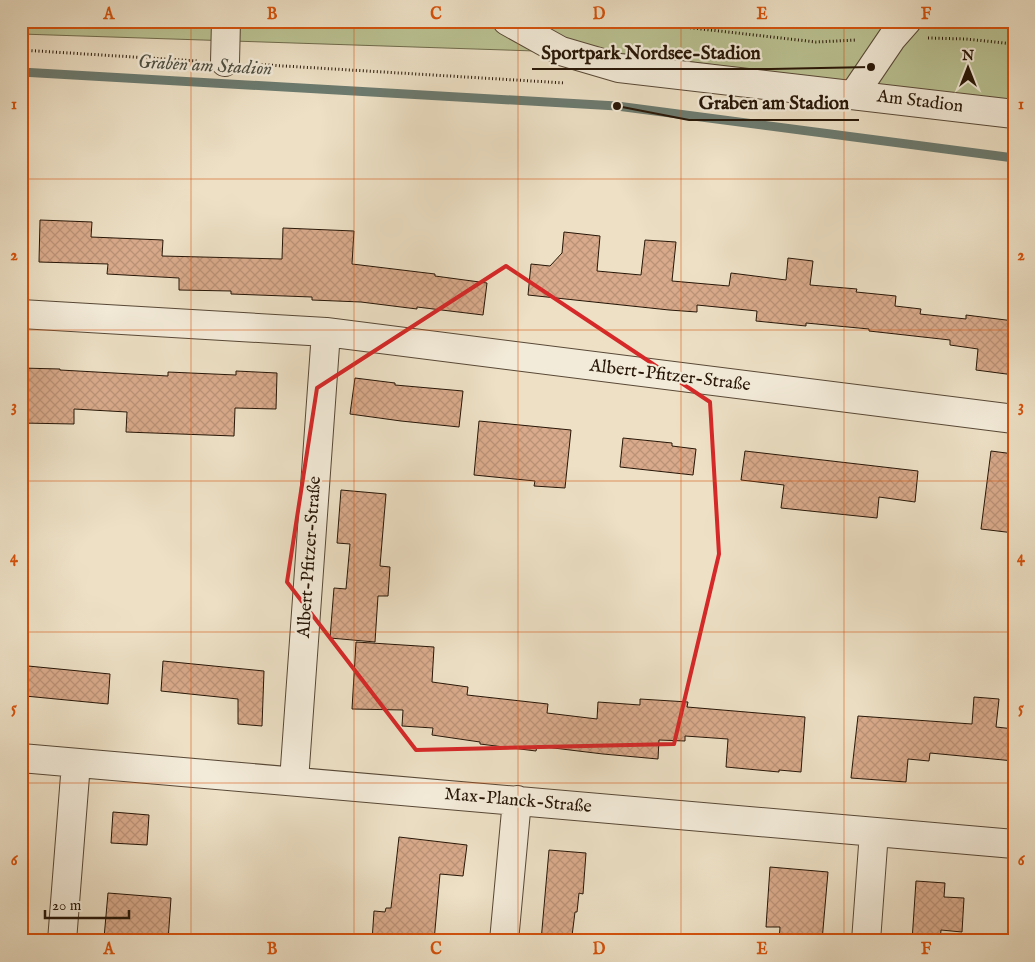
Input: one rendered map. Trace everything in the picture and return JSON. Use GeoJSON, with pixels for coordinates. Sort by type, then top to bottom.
{"type":"FeatureCollection","features":[{"type":"Feature","properties":{"kind":"street"},"geometry":{"type":"LineString","coordinates":[[225,62],[226,21]]}},
{"type":"Feature","properties":{"kind":"street","name":"Am Stadion"},"geometry":{"type":"LineString","coordinates":[[506,21],[561,51],[619,68],[1014,114]]}},
{"type":"Feature","properties":{"kind":"street"},"geometry":{"type":"LineString","coordinates":[[854,94],[900,30]]}},
{"type":"Feature","properties":{"kind":"street","name":"Albert-Pfitzer-Straße"},"geometry":{"type":"LineString","coordinates":[[21,314],[326,332],[1014,419]]}},
{"type":"Feature","properties":{"kind":"street","name":"Albert-Pfitzer-Straße"},"geometry":{"type":"LineString","coordinates":[[294,781],[326,332]]}},
{"type":"Feature","properties":{"kind":"street","name":"Max-Planck-Straße"},"geometry":{"type":"LineString","coordinates":[[21,758],[1014,844]]}},
{"type":"Feature","properties":{"kind":"street"},"geometry":{"type":"LineString","coordinates":[[62,941],[76,762]]}},
{"type":"Feature","properties":{"kind":"street"},"geometry":{"type":"LineString","coordinates":[[504,941],[517,800]]}},
{"type":"Feature","properties":{"kind":"street"},"geometry":{"type":"LineString","coordinates":[[866,941],[874,832]]}},
{"type":"Feature","properties":{"kind":"path"},"geometry":{"type":"LineString","coordinates":[[631,21],[816,42],[900,30],[1014,44]]}},
{"type":"Feature","properties":{"kind":"path"},"geometry":{"type":"LineString","coordinates":[[21,50],[572,83]]}},
{"type":"Feature","properties":{"kind":"highlighted area"},"geometry":{"type":"Polygon","coordinates":[[[506,266],[710,402],[719,554],[674,744],[416,750],[287,582],[317,388],[506,266]]]}},
{"type":"Feature","properties":{"kind":"green space"},"geometry":{"type":"Polygon","coordinates":[[[21,21],[1014,21],[1014,104],[626,54],[21,34],[21,21]]]}},
{"type":"Feature","properties":{"kind":"building"},"geometry":{"type":"Polygon","coordinates":[[[40,220],[92,222],[91,237],[163,240],[162,256],[282,259],[283,228],[354,231],[352,264],[435,274],[435,276],[487,283],[483,315],[361,302],[312,300],[312,297],[231,294],[231,291],[179,290],[179,278],[107,274],[108,264],[39,262],[40,220]]]}},
{"type":"Feature","properties":{"kind":"building"},"geometry":{"type":"Polygon","coordinates":[[[564,232],[600,236],[597,271],[641,275],[645,240],[676,242],[672,281],[729,286],[731,273],[786,280],[788,258],[813,261],[810,285],[857,289],[856,292],[896,296],[895,306],[921,309],[920,314],[966,319],[966,315],[1014,321],[1014,375],[976,370],[978,349],[950,345],[950,340],[869,331],[869,329],[806,323],[806,326],[756,321],[757,311],[697,305],[697,312],[528,295],[531,264],[550,266],[562,253],[564,232]]]}},
{"type":"Feature","properties":{"kind":"building"},"geometry":{"type":"Polygon","coordinates":[[[21,368],[168,376],[168,372],[236,375],[236,371],[277,373],[276,409],[235,408],[234,436],[126,432],[127,412],[74,409],[74,424],[21,423],[21,368]]]}},
{"type":"Feature","properties":{"kind":"building"},"geometry":{"type":"Polygon","coordinates":[[[355,378],[395,383],[395,385],[463,391],[459,427],[350,414],[355,378]]]}},
{"type":"Feature","properties":{"kind":"building"},"geometry":{"type":"Polygon","coordinates":[[[479,421],[571,430],[565,488],[534,486],[535,481],[474,475],[479,421]]]}},
{"type":"Feature","properties":{"kind":"building"},"geometry":{"type":"Polygon","coordinates":[[[623,438],[672,443],[672,446],[696,449],[693,475],[620,467],[623,438]]]}},
{"type":"Feature","properties":{"kind":"building"},"geometry":{"type":"Polygon","coordinates":[[[745,451],[918,471],[915,502],[879,497],[877,518],[781,508],[784,485],[741,480],[745,451]]]}},
{"type":"Feature","properties":{"kind":"building"},"geometry":{"type":"Polygon","coordinates":[[[991,451],[1014,454],[1014,533],[981,529],[991,451]]]}},
{"type":"Feature","properties":{"kind":"building"},"geometry":{"type":"Polygon","coordinates":[[[341,490],[386,494],[380,566],[390,567],[388,596],[378,596],[375,642],[330,638],[334,588],[346,589],[350,544],[337,543],[341,490]]]}},
{"type":"Feature","properties":{"kind":"building"},"geometry":{"type":"Polygon","coordinates":[[[356,642],[434,647],[432,682],[468,687],[467,695],[548,704],[547,713],[597,719],[598,702],[640,705],[640,699],[688,702],[687,707],[805,717],[801,772],[726,767],[728,739],[685,736],[685,741],[659,740],[658,759],[537,746],[536,751],[480,744],[480,742],[432,735],[433,728],[402,726],[403,710],[352,709],[356,642]]]}},
{"type":"Feature","properties":{"kind":"building"},"geometry":{"type":"Polygon","coordinates":[[[163,661],[264,671],[262,726],[238,724],[238,699],[161,691],[163,661]]]}},
{"type":"Feature","properties":{"kind":"building"},"geometry":{"type":"Polygon","coordinates":[[[28,666],[110,674],[108,704],[25,696],[28,666]]]}},
{"type":"Feature","properties":{"kind":"building"},"geometry":{"type":"Polygon","coordinates":[[[974,697],[999,699],[996,727],[1014,729],[1014,761],[930,753],[929,761],[908,759],[906,782],[851,778],[858,716],[972,724],[974,697]]]}},
{"type":"Feature","properties":{"kind":"building"},"geometry":{"type":"Polygon","coordinates":[[[113,812],[149,815],[147,845],[111,843],[113,812]]]}},
{"type":"Feature","properties":{"kind":"building"},"geometry":{"type":"Polygon","coordinates":[[[399,837],[467,845],[463,876],[440,874],[434,941],[372,941],[374,911],[385,912],[386,908],[391,908],[399,837]]]}},
{"type":"Feature","properties":{"kind":"building"},"geometry":{"type":"Polygon","coordinates":[[[549,850],[586,853],[583,894],[579,893],[572,936],[563,935],[562,941],[541,941],[549,850]]]}},
{"type":"Feature","properties":{"kind":"building"},"geometry":{"type":"Polygon","coordinates":[[[770,867],[828,872],[822,941],[779,941],[780,927],[766,927],[770,867]]]}},
{"type":"Feature","properties":{"kind":"building"},"geometry":{"type":"Polygon","coordinates":[[[916,881],[945,883],[944,897],[964,898],[962,932],[941,930],[940,941],[912,941],[916,881]]]}},
{"type":"Feature","properties":{"kind":"building"},"geometry":{"type":"Polygon","coordinates":[[[108,893],[171,898],[168,941],[132,941],[104,938],[108,893]]]}},
{"type":"Feature","properties":{"kind":"waterway","name":"Graben am Stadion"},"geometry":{"type":"LineString","coordinates":[[21,72],[617,106],[1014,158]]}},
{"type":"Feature","properties":{"kind":"place","name":"Sportpark Nordsee-Stadion"},"geometry":{"type":"Point","coordinates":[871,67]}},
{"type":"Feature","properties":{"kind":"place","name":"Graben am Stadion"},"geometry":{"type":"Point","coordinates":[617,106]}}]}
